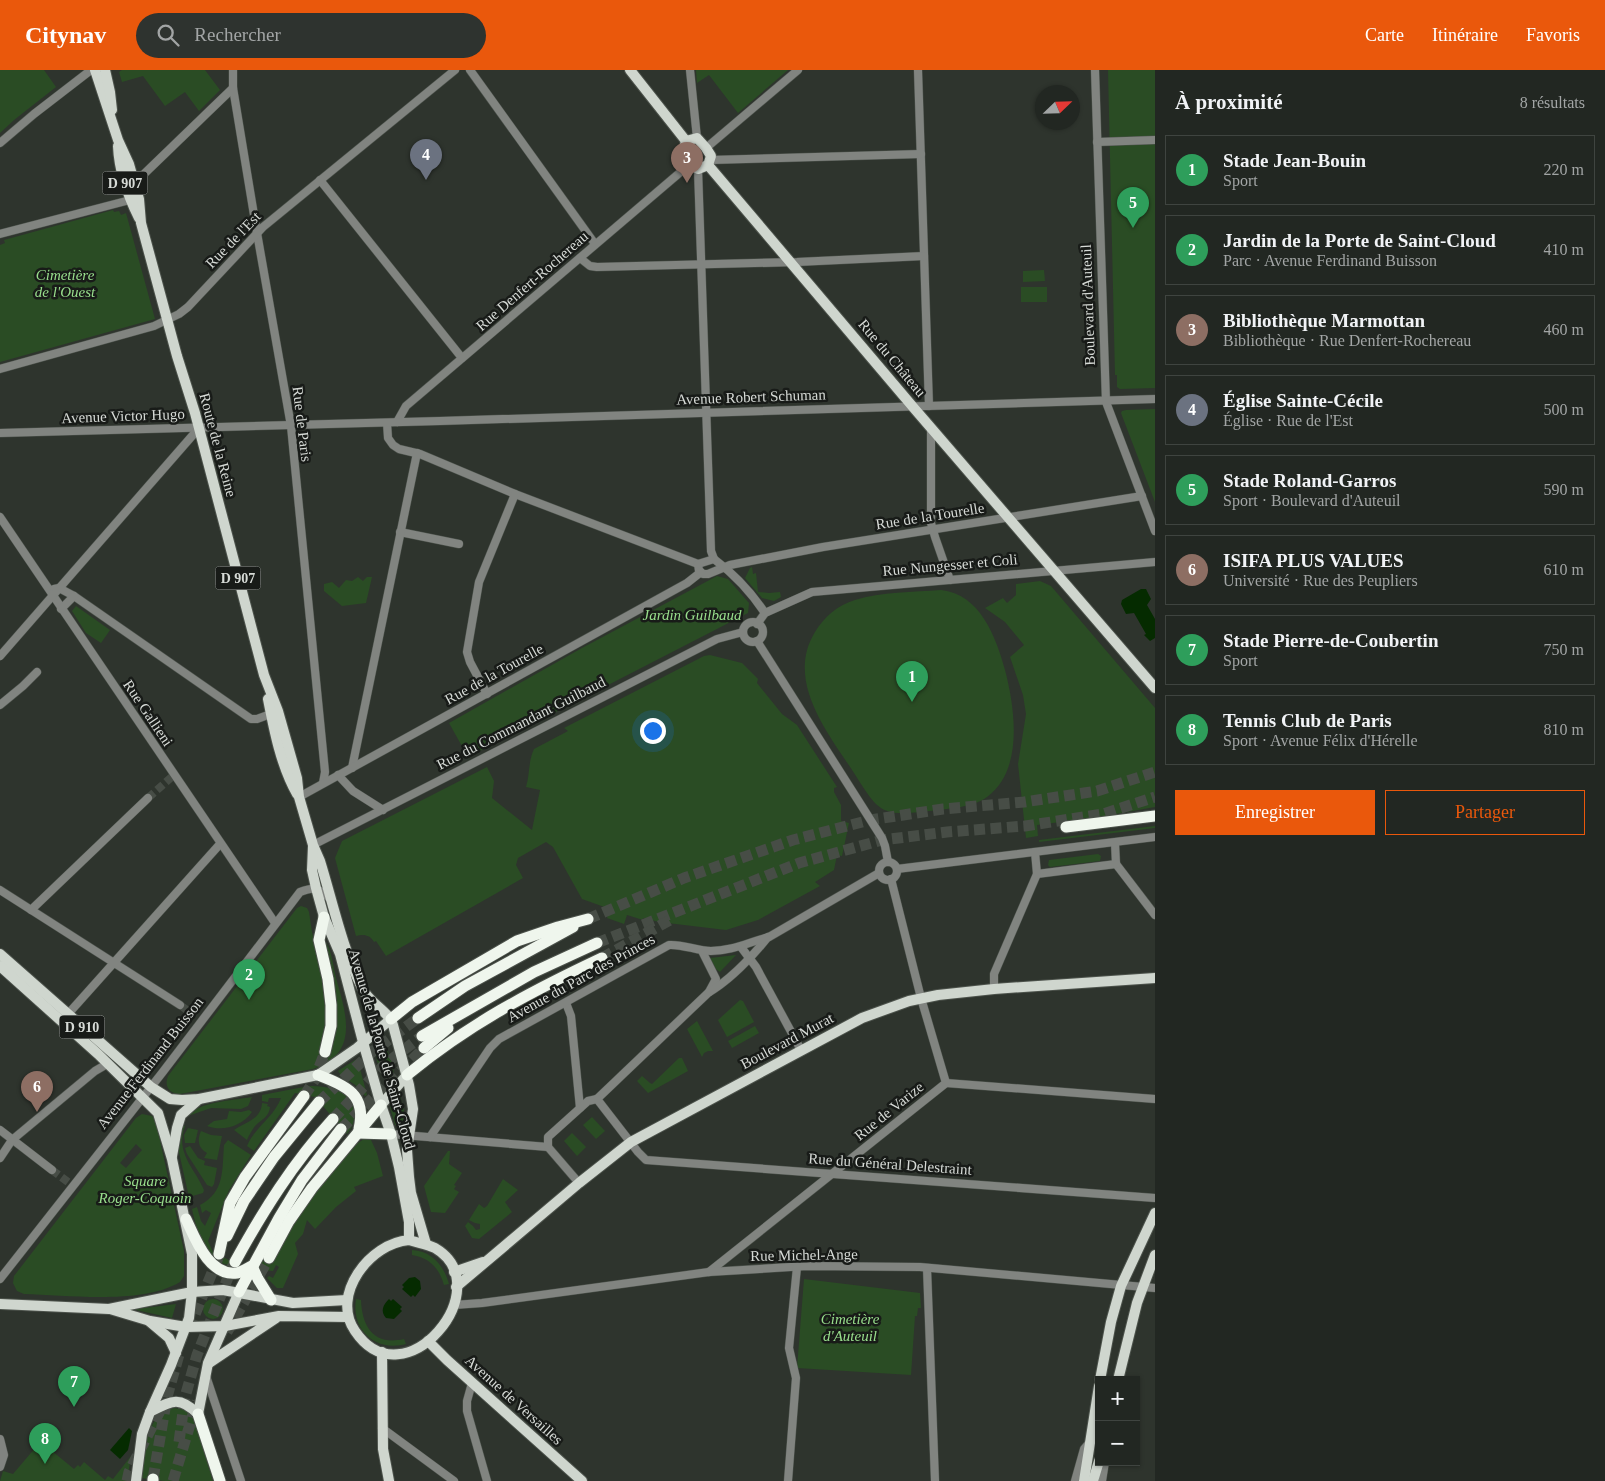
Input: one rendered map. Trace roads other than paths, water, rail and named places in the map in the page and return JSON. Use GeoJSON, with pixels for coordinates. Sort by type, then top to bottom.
{"type":"FeatureCollection","features":[{"type":"Feature","properties":{"kind":"highway"},"geometry":{"type":"LineString","coordinates":[[1066,827],[1155,816]]}},
{"type":"Feature","properties":{"kind":"highway"},"geometry":{"type":"LineString","coordinates":[[324,917],[319,940],[332,1005],[331,1026],[324,1052]]}},
{"type":"Feature","properties":{"kind":"highway"},"geometry":{"type":"LineString","coordinates":[[391,1018],[420,997],[517,941],[588,919],[465,986],[418,1018]]}},
{"type":"Feature","properties":{"kind":"highway"},"geometry":{"type":"LineString","coordinates":[[423,1042],[477,1005],[534,972],[597,943]]}},
{"type":"Feature","properties":{"kind":"highway"},"geometry":{"type":"LineString","coordinates":[[407,1075],[445,1044],[484,1019],[542,986],[602,958]]}},
{"type":"Feature","properties":{"kind":"highway"},"geometry":{"type":"LineString","coordinates":[[318,1075],[351,1090],[359,1103],[362,1117],[358,1133]]}},
{"type":"Feature","properties":{"kind":"highway"},"geometry":{"type":"LineString","coordinates":[[304,1096],[245,1177],[230,1203],[219,1254],[244,1201],[274,1157],[319,1102]]}},
{"type":"Feature","properties":{"kind":"highway"},"geometry":{"type":"LineString","coordinates":[[269,1258],[289,1221],[312,1188],[380,1105]]}},
{"type":"Feature","properties":{"kind":"highway"},"geometry":{"type":"LineString","coordinates":[[234,1262],[262,1213],[286,1178],[332,1119]]}},
{"type":"Feature","properties":{"kind":"highway"},"geometry":{"type":"LineString","coordinates":[[239,1292],[302,1180],[342,1129]]}},
{"type":"Feature","properties":{"kind":"highway"},"geometry":{"type":"LineString","coordinates":[[358,1133],[391,1134]]}},
{"type":"Feature","properties":{"kind":"highway"},"geometry":{"type":"LineString","coordinates":[[186,1219],[203,1256],[217,1267],[227,1272],[238,1273],[252,1266]]}},
{"type":"Feature","properties":{"kind":"highway"},"geometry":{"type":"LineString","coordinates":[[252,1266],[258,1280],[271,1300]]}},
{"type":"Feature","properties":{"kind":"highway"},"geometry":{"type":"LineString","coordinates":[[198,1414],[220,1481]]}},
{"type":"Feature","properties":{"kind":"main road","name":"Route de la Reine"},"geometry":{"type":"LineString","coordinates":[[93,70],[113,121],[129,182],[130,200],[141,223],[199,428],[274,712],[297,778],[299,797],[313,845]]}},
{"type":"Feature","properties":{"kind":"main road","name":"Route de la Reine"},"geometry":{"type":"LineString","coordinates":[[104,70],[110,92],[113,121]]}},
{"type":"Feature","properties":{"kind":"main road"},"geometry":{"type":"LineString","coordinates":[[630,70],[686,141]]}},
{"type":"Feature","properties":{"kind":"main road"},"geometry":{"type":"LineString","coordinates":[[697,138],[711,156],[702,164],[683,152],[686,141],[697,138]]}},
{"type":"Feature","properties":{"kind":"main road","name":"Rue du Château"},"geometry":{"type":"LineString","coordinates":[[702,164],[790,262],[1155,688]]}},
{"type":"Feature","properties":{"kind":"main road","name":"Route de la Reine"},"geometry":{"type":"LineString","coordinates":[[129,182],[139,199],[141,223]]}},
{"type":"Feature","properties":{"kind":"main road","name":"Avenue de la Porte de Saint-Cloud"},"geometry":{"type":"LineString","coordinates":[[313,845],[312,870],[316,888],[324,917],[340,954],[380,1105],[391,1134],[409,1222],[409,1240]]}},
{"type":"Feature","properties":{"kind":"main road","name":"Avenue de la Porte de Saint-Cloud"},"geometry":{"type":"LineString","coordinates":[[313,845],[320,861],[353,971],[365,996],[391,1018],[407,1075],[413,1109],[407,1150],[411,1193],[426,1244]]}},
{"type":"Feature","properties":{"kind":"main road","name":"D 910"},"geometry":{"type":"LineString","coordinates":[[0,954],[151,1087]]}},
{"type":"Feature","properties":{"kind":"main road","name":"D 910"},"geometry":{"type":"LineString","coordinates":[[0,966],[142,1098]]}},
{"type":"Feature","properties":{"kind":"main road","name":"Boulevard Murat"},"geometry":{"type":"LineString","coordinates":[[456,1287],[578,1183],[630,1142],[862,1018],[921,998],[994,989],[1155,978]]}},
{"type":"Feature","properties":{"kind":"main road"},"geometry":{"type":"LineString","coordinates":[[151,1087],[170,1099],[200,1099],[318,1075],[342,1060],[391,1018]]}},
{"type":"Feature","properties":{"kind":"main road"},"geometry":{"type":"LineString","coordinates":[[380,1105],[407,1075]]}},
{"type":"Feature","properties":{"kind":"main road"},"geometry":{"type":"LineString","coordinates":[[136,1481],[142,1434],[186,1327],[192,1292],[192,1254],[172,1159],[158,1113],[142,1098]]}},
{"type":"Feature","properties":{"kind":"main road"},"geometry":{"type":"LineString","coordinates":[[172,1159],[177,1128],[182,1115],[200,1099]]}},
{"type":"Feature","properties":{"kind":"main road"},"geometry":{"type":"LineString","coordinates":[[1101,1376],[1111,1322],[1121,1286],[1155,1213]]}},
{"type":"Feature","properties":{"kind":"main road"},"geometry":{"type":"LineString","coordinates":[[409,1240],[426,1244],[442,1254],[454,1272],[456,1287],[454,1305],[447,1321],[428,1341],[406,1354],[382,1352],[365,1345],[348,1317],[347,1300],[355,1279],[381,1249],[388,1245],[409,1240]]}},
{"type":"Feature","properties":{"kind":"main road"},"geometry":{"type":"LineString","coordinates":[[1119,1376],[1129,1328],[1155,1255]]}},
{"type":"Feature","properties":{"kind":"main road","name":"Boulevard Murat"},"geometry":{"type":"LineString","coordinates":[[454,1272],[484,1262]]}},
{"type":"Feature","properties":{"kind":"main road"},"geometry":{"type":"LineString","coordinates":[[108,1309],[192,1292],[223,1290],[293,1304],[347,1300]]}},
{"type":"Feature","properties":{"kind":"main road"},"geometry":{"type":"LineString","coordinates":[[198,1414],[207,1368],[239,1292]]}},
{"type":"Feature","properties":{"kind":"main road"},"geometry":{"type":"LineString","coordinates":[[0,1304],[108,1309],[150,1321],[186,1327],[225,1326],[280,1316],[348,1317]]}},
{"type":"Feature","properties":{"kind":"main road"},"geometry":{"type":"LineString","coordinates":[[207,1368],[280,1316]]}},
{"type":"Feature","properties":{"kind":"main road"},"geometry":{"type":"LineString","coordinates":[[150,1321],[169,1338],[176,1353]]}},
{"type":"Feature","properties":{"kind":"main road","name":"Avenue de Versailles"},"geometry":{"type":"LineString","coordinates":[[428,1341],[582,1481]]}},
{"type":"Feature","properties":{"kind":"main road"},"geometry":{"type":"LineString","coordinates":[[382,1352],[383,1449],[389,1481]]}},
{"type":"Feature","properties":{"kind":"main road"},"geometry":{"type":"LineString","coordinates":[[150,1412],[169,1403],[180,1402],[188,1404],[198,1414]]}},
{"type":"Feature","properties":{"kind":"main road"},"geometry":{"type":"LineString","coordinates":[[1084,1481],[1095,1409]]}},
{"type":"Feature","properties":{"kind":"main road"},"geometry":{"type":"LineString","coordinates":[[1093,1481],[1098,1466]]}},
{"type":"Feature","properties":{"kind":"street"},"geometry":{"type":"LineString","coordinates":[[0,143],[34,114],[93,70]]}},
{"type":"Feature","properties":{"kind":"street","name":"Rue de Paris"},"geometry":{"type":"LineString","coordinates":[[232,70],[233,88],[257,233],[291,426],[325,772],[323,784]]}},
{"type":"Feature","properties":{"kind":"street","name":"Rue de l'Est"},"geometry":{"type":"LineString","coordinates":[[0,368],[154,326],[168,320],[188,307],[257,233],[455,70]]}},
{"type":"Feature","properties":{"kind":"street"},"geometry":{"type":"LineString","coordinates":[[470,70],[596,244]]}},
{"type":"Feature","properties":{"kind":"street"},"geometry":{"type":"LineString","coordinates":[[690,70],[697,138]]}},
{"type":"Feature","properties":{"kind":"street"},"geometry":{"type":"LineString","coordinates":[[706,148],[798,70]]}},
{"type":"Feature","properties":{"kind":"street"},"geometry":{"type":"LineString","coordinates":[[918,70],[929,406]]}},
{"type":"Feature","properties":{"kind":"street","name":"Boulevard d'Auteuil"},"geometry":{"type":"LineString","coordinates":[[1095,70],[1106,402],[1155,531]]}},
{"type":"Feature","properties":{"kind":"street"},"geometry":{"type":"LineString","coordinates":[[129,182],[144,174],[233,88]]}},
{"type":"Feature","properties":{"kind":"street"},"geometry":{"type":"LineString","coordinates":[[1098,142],[1155,140]]}},
{"type":"Feature","properties":{"kind":"street"},"geometry":{"type":"LineString","coordinates":[[765,613],[736,576],[714,559],[711,551],[701,264],[702,164],[921,154]]}},
{"type":"Feature","properties":{"kind":"street","name":"Rue Denfert-Rochereau"},"geometry":{"type":"LineString","coordinates":[[397,422],[403,408],[596,244],[702,164]]}},
{"type":"Feature","properties":{"kind":"street"},"geometry":{"type":"LineString","coordinates":[[320,180],[462,358]]}},
{"type":"Feature","properties":{"kind":"street"},"geometry":{"type":"LineString","coordinates":[[0,234],[130,200]]}},
{"type":"Feature","properties":{"kind":"street"},"geometry":{"type":"LineString","coordinates":[[580,258],[590,266],[597,267],[924,256]]}},
{"type":"Feature","properties":{"kind":"street","name":"Avenue Robert Schuman"},"geometry":{"type":"LineString","coordinates":[[397,422],[1106,402],[1155,399]]}},
{"type":"Feature","properties":{"kind":"street","name":"Avenue Victor Hugo"},"geometry":{"type":"LineString","coordinates":[[0,433],[397,422]]}},
{"type":"Feature","properties":{"kind":"street"},"geometry":{"type":"LineString","coordinates":[[387,423],[388,438],[399,449],[417,453],[515,494],[698,564],[714,559]]}},
{"type":"Feature","properties":{"kind":"street"},"geometry":{"type":"LineString","coordinates":[[0,656],[50,593],[59,588],[199,428]]}},
{"type":"Feature","properties":{"kind":"street"},"geometry":{"type":"LineString","coordinates":[[931,428],[933,530],[950,580]]}},
{"type":"Feature","properties":{"kind":"street"},"geometry":{"type":"LineString","coordinates":[[352,768],[417,453]]}},
{"type":"Feature","properties":{"kind":"street"},"geometry":{"type":"LineString","coordinates":[[487,694],[470,662],[467,652],[479,582],[515,494]]}},
{"type":"Feature","properties":{"kind":"street","name":"Rue de la Tourelle"},"geometry":{"type":"LineString","coordinates":[[299,797],[487,694],[687,582],[701,572],[708,574],[724,566],[823,547],[1142,496]]}},
{"type":"Feature","properties":{"kind":"street","name":"Rue Gallieni"},"geometry":{"type":"LineString","coordinates":[[0,517],[275,923]]}},
{"type":"Feature","properties":{"kind":"street"},"geometry":{"type":"LineString","coordinates":[[400,532],[459,544]]}},
{"type":"Feature","properties":{"kind":"street","name":"Rue Nungesser et Coli"},"geometry":{"type":"LineString","coordinates":[[757,624],[765,613],[812,592],[1155,562]]}},
{"type":"Feature","properties":{"kind":"street"},"geometry":{"type":"LineString","coordinates":[[698,564],[699,571],[701,572]]}},
{"type":"Feature","properties":{"kind":"street"},"geometry":{"type":"LineString","coordinates":[[59,588],[74,596],[251,719],[257,719],[274,712]]}},
{"type":"Feature","properties":{"kind":"street"},"geometry":{"type":"LineString","coordinates":[[61,609],[74,596]]}},
{"type":"Feature","properties":{"kind":"street","name":"Rue du Commandant Guilbaud"},"geometry":{"type":"LineString","coordinates":[[313,845],[717,639],[743,632],[748,624],[757,624]]}},
{"type":"Feature","properties":{"kind":"street"},"geometry":{"type":"LineString","coordinates":[[757,624],[762,628],[762,634],[757,641]]}},
{"type":"Feature","properties":{"kind":"street"},"geometry":{"type":"LineString","coordinates":[[743,632],[747,640],[757,641]]}},
{"type":"Feature","properties":{"kind":"street"},"geometry":{"type":"LineString","coordinates":[[757,641],[882,838],[888,862]]}},
{"type":"Feature","properties":{"kind":"street"},"geometry":{"type":"LineString","coordinates":[[0,705],[37,672]]}},
{"type":"Feature","properties":{"kind":"street"},"geometry":{"type":"LineString","coordinates":[[338,775],[353,791],[383,810]]}},
{"type":"Feature","properties":{"kind":"street"},"geometry":{"type":"LineString","coordinates":[[31,910],[148,798]]}},
{"type":"Feature","properties":{"kind":"street"},"geometry":{"type":"LineString","coordinates":[[897,869],[1155,838]]}},
{"type":"Feature","properties":{"kind":"street"},"geometry":{"type":"LineString","coordinates":[[1114,842],[1116,864],[1155,915]]}},
{"type":"Feature","properties":{"kind":"street"},"geometry":{"type":"LineString","coordinates":[[68,1014],[220,844]]}},
{"type":"Feature","properties":{"kind":"street"},"geometry":{"type":"LineString","coordinates":[[994,989],[994,974],[1037,874],[1035,852]]}},
{"type":"Feature","properties":{"kind":"street"},"geometry":{"type":"LineString","coordinates":[[888,862],[895,864],[897,869],[897,874],[891,879],[885,879],[879,873],[881,865],[888,862]]}},
{"type":"Feature","properties":{"kind":"street"},"geometry":{"type":"LineString","coordinates":[[1037,874],[1116,864]]}},
{"type":"Feature","properties":{"kind":"street","name":"Avenue du Parc des Princes"},"geometry":{"type":"LineString","coordinates":[[430,1137],[490,1048],[499,1038],[668,946],[675,945],[702,951],[717,951],[741,947],[755,940],[768,937],[879,873]]}},
{"type":"Feature","properties":{"kind":"street","name":"Rue de Varize"},"geometry":{"type":"LineString","coordinates":[[709,1272],[946,1083],[921,998],[891,879]]}},
{"type":"Feature","properties":{"kind":"street"},"geometry":{"type":"LineString","coordinates":[[316,888],[321,889],[330,899]]}},
{"type":"Feature","properties":{"kind":"street","name":"Avenue Ferdinand Buisson"},"geometry":{"type":"LineString","coordinates":[[0,1278],[151,1087],[198,1018],[300,892],[316,888]]}},
{"type":"Feature","properties":{"kind":"street"},"geometry":{"type":"LineString","coordinates":[[0,890],[180,1005]]}},
{"type":"Feature","properties":{"kind":"street"},"geometry":{"type":"LineString","coordinates":[[578,1183],[548,1147],[548,1137],[588,1100],[597,1099],[708,993],[718,987],[750,957],[768,937]]}},
{"type":"Feature","properties":{"kind":"street"},"geometry":{"type":"LineString","coordinates":[[741,947],[750,957],[801,1050]]}},
{"type":"Feature","properties":{"kind":"street"},"geometry":{"type":"LineString","coordinates":[[702,951],[716,979],[708,993]]}},
{"type":"Feature","properties":{"kind":"street"},"geometry":{"type":"LineString","coordinates":[[566,1003],[571,1016],[580,1108]]}},
{"type":"Feature","properties":{"kind":"street"},"geometry":{"type":"LineString","coordinates":[[0,1158],[12,1140],[95,1071],[107,1064]]}},
{"type":"Feature","properties":{"kind":"street"},"geometry":{"type":"LineString","coordinates":[[946,1083],[1155,1099]]}},
{"type":"Feature","properties":{"kind":"street","name":"Rue du Général Delestraint"},"geometry":{"type":"LineString","coordinates":[[597,1099],[646,1160],[1155,1198]]}},
{"type":"Feature","properties":{"kind":"street"},"geometry":{"type":"LineString","coordinates":[[0,1130],[52,1170]]}},
{"type":"Feature","properties":{"kind":"street"},"geometry":{"type":"LineString","coordinates":[[391,1134],[548,1147]]}},
{"type":"Feature","properties":{"kind":"street"},"geometry":{"type":"LineString","coordinates":[[788,1481],[796,1378],[790,1348],[797,1267]]}},
{"type":"Feature","properties":{"kind":"street","name":"Rue Michel-Ange"},"geometry":{"type":"LineString","coordinates":[[454,1305],[482,1303],[709,1272],[797,1267],[926,1268],[1155,1288]]}},
{"type":"Feature","properties":{"kind":"street"},"geometry":{"type":"LineString","coordinates":[[926,1268],[935,1481]]}},
{"type":"Feature","properties":{"kind":"street"},"geometry":{"type":"LineString","coordinates":[[207,1368],[241,1481]]}},
{"type":"Feature","properties":{"kind":"street"},"geometry":{"type":"LineString","coordinates":[[472,1383],[467,1401],[467,1411],[486,1481]]}},
{"type":"Feature","properties":{"kind":"street"},"geometry":{"type":"LineString","coordinates":[[382,1428],[454,1481]]}},
{"type":"Feature","properties":{"kind":"street"},"geometry":{"type":"LineString","coordinates":[[0,1439],[4,1455],[0,1467]]}},
{"type":"Feature","properties":{"kind":"street"},"geometry":{"type":"LineString","coordinates":[[1075,1481],[1084,1449],[1089,1443]]}},
{"type":"Feature","properties":{"kind":"street"},"geometry":{"type":"LineString","coordinates":[[1102,1481],[1104,1466]]}},
{"type":"Feature","properties":{"kind":"tunnel"},"geometry":{"type":"LineString","coordinates":[[588,919],[684,878],[793,840],[870,820],[943,809],[1024,802],[1097,791],[1155,772]]}},
{"type":"Feature","properties":{"kind":"tunnel"},"geometry":{"type":"LineString","coordinates":[[148,798],[174,775]]}},
{"type":"Feature","properties":{"kind":"tunnel"},"geometry":{"type":"LineString","coordinates":[[597,943],[799,863],[882,840],[947,832],[1025,826],[1103,814],[1155,797]]}},
{"type":"Feature","properties":{"kind":"tunnel"},"geometry":{"type":"LineString","coordinates":[[602,958],[670,920]]}},
{"type":"Feature","properties":{"kind":"tunnel"},"geometry":{"type":"LineString","coordinates":[[180,1005],[194,1015]]}},
{"type":"Feature","properties":{"kind":"tunnel"},"geometry":{"type":"LineString","coordinates":[[319,1102],[372,1052],[418,1018]]}},
{"type":"Feature","properties":{"kind":"tunnel"},"geometry":{"type":"LineString","coordinates":[[333,1119],[384,1065],[422,1036]]}},
{"type":"Feature","properties":{"kind":"tunnel"},"geometry":{"type":"LineString","coordinates":[[341,1129],[424,1048]]}},
{"type":"Feature","properties":{"kind":"tunnel"},"geometry":{"type":"LineString","coordinates":[[304,1096],[314,1081],[325,1052]]}},
{"type":"Feature","properties":{"kind":"tunnel"},"geometry":{"type":"LineString","coordinates":[[52,1170],[72,1185]]}},
{"type":"Feature","properties":{"kind":"tunnel"},"geometry":{"type":"LineString","coordinates":[[189,1329],[218,1258]]}},
{"type":"Feature","properties":{"kind":"tunnel"},"geometry":{"type":"LineString","coordinates":[[227,1332],[269,1258]]}},
{"type":"Feature","properties":{"kind":"tunnel"},"geometry":{"type":"LineString","coordinates":[[179,1442],[185,1397],[197,1355],[233,1265]]}},
{"type":"Feature","properties":{"kind":"tunnel"},"geometry":{"type":"LineString","coordinates":[[153,1479],[167,1397],[180,1351]]}},
{"type":"Feature","properties":{"kind":"tunnel"},"geometry":{"type":"LineString","coordinates":[[173,1481],[197,1401]]}},
{"type":"Feature","properties":{"kind":"tunnel"},"geometry":{"type":"LineString","coordinates":[[127,1481],[129,1472],[162,1407]]}},
{"type":"Feature","properties":{"kind":"place","name":"Église Sainte-Cécile"},"geometry":{"type":"Point","coordinates":[426,180]}},
{"type":"Feature","properties":{"kind":"place","name":"Bibliothèque Marmottan"},"geometry":{"type":"Point","coordinates":[687,183]}},
{"type":"Feature","properties":{"kind":"place","name":"Stade Roland-Garros"},"geometry":{"type":"Point","coordinates":[1133,228]}},
{"type":"Feature","properties":{"kind":"place","name":"Stade Jean-Bouin"},"geometry":{"type":"Point","coordinates":[912,702]}},
{"type":"Feature","properties":{"kind":"place","name":"Jardin de la Porte de Saint-Cloud"},"geometry":{"type":"Point","coordinates":[249,1000]}},
{"type":"Feature","properties":{"kind":"place","name":"ISIFA PLUS VALUES"},"geometry":{"type":"Point","coordinates":[37,1112]}},
{"type":"Feature","properties":{"kind":"place","name":"Stade Pierre-de-Coubertin"},"geometry":{"type":"Point","coordinates":[74,1407]}},
{"type":"Feature","properties":{"kind":"place","name":"Tennis Club de Paris"},"geometry":{"type":"Point","coordinates":[45,1464]}},
{"type":"Feature","properties":{"kind":"park label","name":"Cimetière de l'Ouest"},"geometry":{"type":"Point","coordinates":[65,284]}},
{"type":"Feature","properties":{"kind":"park label","name":"Jardin Guilbaud"},"geometry":{"type":"Point","coordinates":[692,615]}},
{"type":"Feature","properties":{"kind":"park label","name":"Square Roger-Coquoin"},"geometry":{"type":"Point","coordinates":[145,1190]}},
{"type":"Feature","properties":{"kind":"park label","name":"Cimetière d'Auteuil"},"geometry":{"type":"Point","coordinates":[850,1328]}}]}
